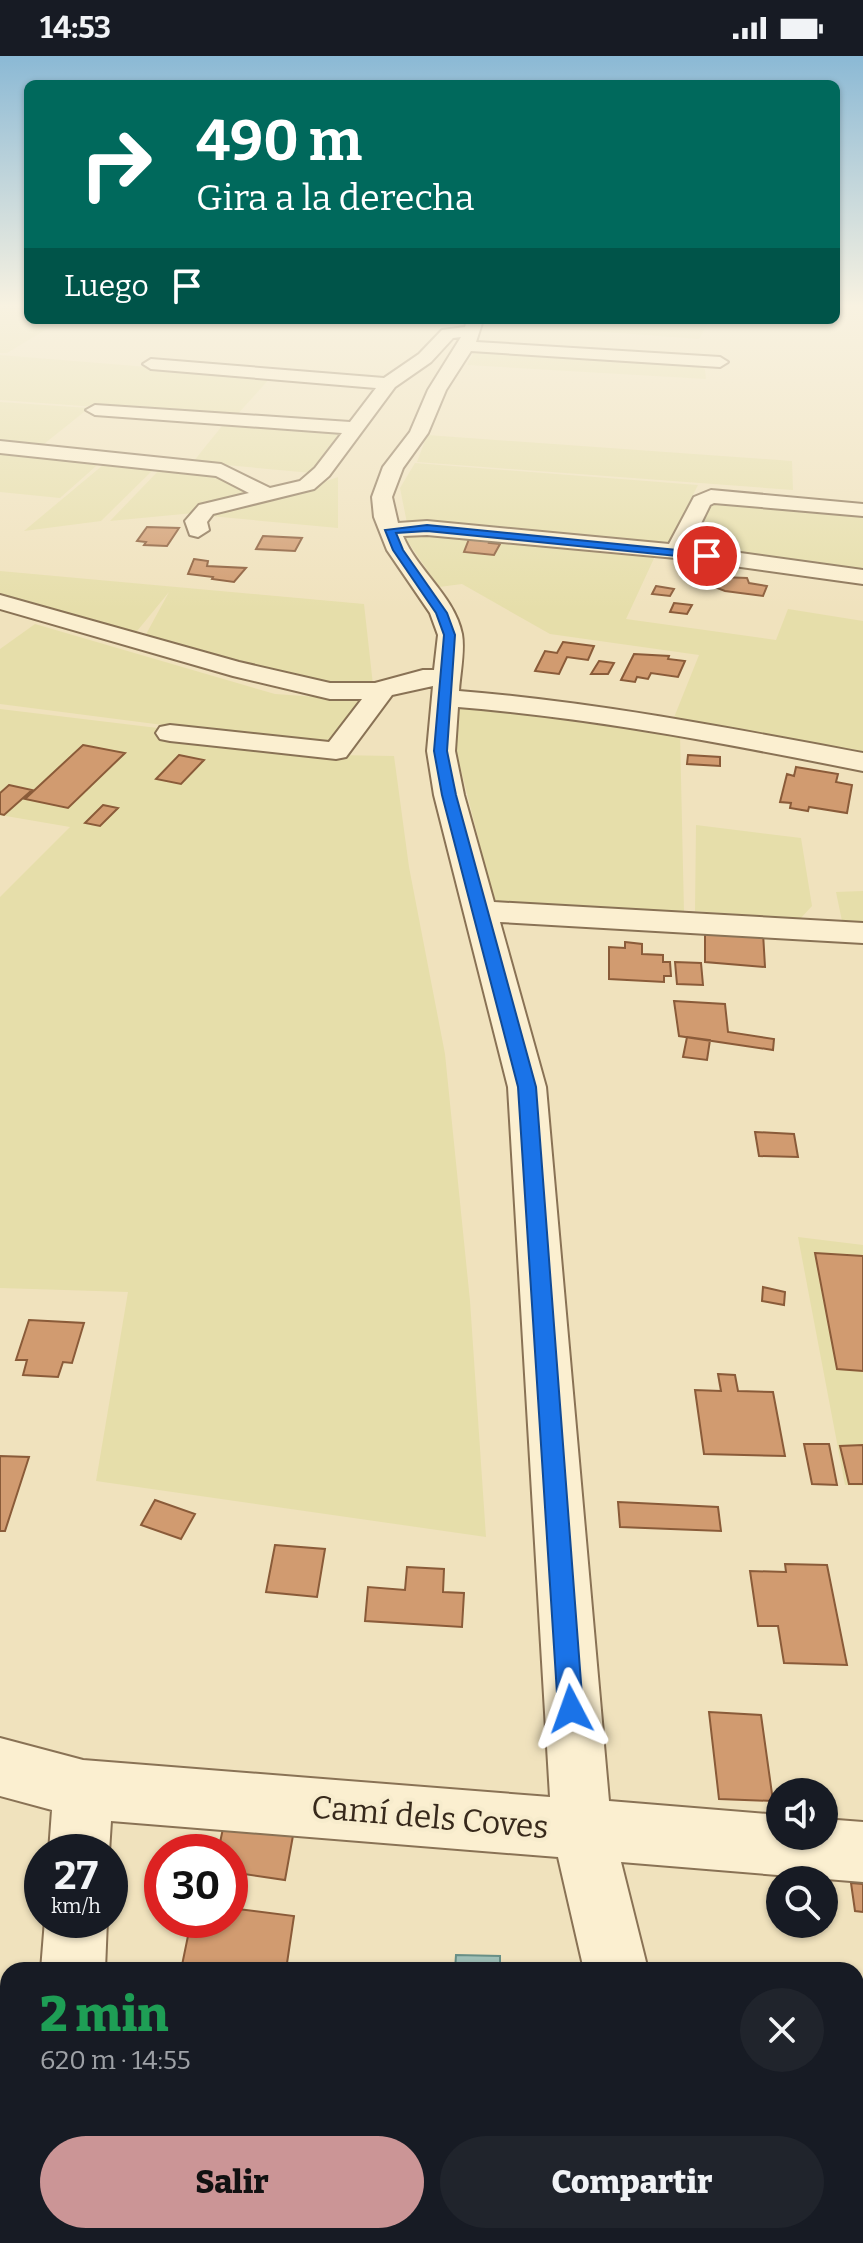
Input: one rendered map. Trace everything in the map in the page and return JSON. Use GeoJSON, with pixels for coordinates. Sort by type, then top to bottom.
{"type":"FeatureCollection","features":[{"type":"Feature","properties":{"kind":"street"},"geometry":{"type":"LineString","coordinates":[[198,530],[196,521],[206,509],[307,485],[322,472],[371,407]]}},
{"type":"Feature","properties":{"kind":"street"},"geometry":{"type":"LineString","coordinates":[[430,407],[419,433],[393,467],[382,497],[398,550],[442,613],[450,635],[441,751],[449,795],[527,1087],[582,1829],[614,1962]]}},
{"type":"Feature","properties":{"kind":"street"},"geometry":{"type":"LineString","coordinates":[[95,410],[356,428]]}},
{"type":"Feature","properties":{"kind":"street"},"geometry":{"type":"LineString","coordinates":[[0,447],[221,470],[269,495]]}},
{"type":"Feature","properties":{"kind":"street"},"geometry":{"type":"LineString","coordinates":[[676,551],[701,501],[711,496],[863,510]]}},
{"type":"Feature","properties":{"kind":"street"},"geometry":{"type":"LineString","coordinates":[[390,530],[427,528],[676,551],[863,577]]}},
{"type":"Feature","properties":{"kind":"street"},"geometry":{"type":"LineString","coordinates":[[0,602],[286,681],[357,693],[423,678],[446,688],[682,727],[863,762]]}},
{"type":"Feature","properties":{"kind":"street"},"geometry":{"type":"LineString","coordinates":[[170,733],[336,751],[383,689]]}},
{"type":"Feature","properties":{"kind":"street"},"geometry":{"type":"LineString","coordinates":[[480,911],[863,933]]}},
{"type":"Feature","properties":{"kind":"street","name":"Camí dels Coves"},"geometry":{"type":"LineString","coordinates":[[0,1767],[83,1789],[863,1852]]}},
{"type":"Feature","properties":{"kind":"street"},"geometry":{"type":"LineString","coordinates":[[80,1834],[83,1789]]}},
{"type":"Feature","properties":{"kind":"street"},"geometry":{"type":"LineString","coordinates":[[73,1962],[75,1938]]}},
{"type":"Feature","properties":{"kind":"shaded area"},"geometry":{"type":"Polygon","coordinates":[[[0,407],[89,408],[39,448],[0,445],[0,407]]]}},
{"type":"Feature","properties":{"kind":"shaded area"},"geometry":{"type":"Polygon","coordinates":[[[98,407],[244,407],[235,417],[98,407]]]}},
{"type":"Feature","properties":{"kind":"shaded area"},"geometry":{"type":"Polygon","coordinates":[[[226,421],[346,429],[312,473],[193,462],[226,421]]]}},
{"type":"Feature","properties":{"kind":"shaded area"},"geometry":{"type":"Polygon","coordinates":[[[427,435],[792,461],[793,490],[417,462],[427,435]]]}},
{"type":"Feature","properties":{"kind":"shaded area"},"geometry":{"type":"Polygon","coordinates":[[[0,448],[104,459],[60,498],[0,492],[0,448]]]}},
{"type":"Feature","properties":{"kind":"shaded area"},"geometry":{"type":"Polygon","coordinates":[[[109,460],[158,465],[101,521],[24,531],[109,460]]]}},
{"type":"Feature","properties":{"kind":"shaded area"},"geometry":{"type":"Polygon","coordinates":[[[415,463],[698,485],[666,549],[407,523],[400,488],[415,463]]]}},
{"type":"Feature","properties":{"kind":"shaded area"},"geometry":{"type":"Polygon","coordinates":[[[164,465],[217,473],[250,488],[243,495],[203,502],[194,513],[110,521],[164,465]]]}},
{"type":"Feature","properties":{"kind":"shaded area"},"geometry":{"type":"Polygon","coordinates":[[[338,477],[338,528],[210,516],[215,509],[278,498],[338,477]]]}},
{"type":"Feature","properties":{"kind":"shaded area"},"geometry":{"type":"Polygon","coordinates":[[[710,501],[863,513],[863,573],[686,549],[710,501]]]}},
{"type":"Feature","properties":{"kind":"shaded area"},"geometry":{"type":"Polygon","coordinates":[[[401,532],[656,554],[626,619],[776,640],[788,609],[863,621],[863,754],[673,720],[699,655],[550,634],[462,584],[439,587],[401,532]]]}},
{"type":"Feature","properties":{"kind":"shaded area"},"geometry":{"type":"Polygon","coordinates":[[[0,571],[364,604],[373,685],[338,685],[144,638],[169,592],[133,636],[0,599],[0,571]]]}},
{"type":"Feature","properties":{"kind":"shaded area"},"geometry":{"type":"Polygon","coordinates":[[[35,624],[275,694],[360,700],[327,746],[0,704],[0,649],[35,624]]]}},
{"type":"Feature","properties":{"kind":"shaded area"},"geometry":{"type":"Polygon","coordinates":[[[457,706],[562,715],[680,733],[684,913],[494,901],[457,754],[457,706]]]}},
{"type":"Feature","properties":{"kind":"shaded area"},"geometry":{"type":"Polygon","coordinates":[[[0,709],[166,729],[333,755],[394,756],[409,867],[445,1054],[470,1301],[486,1537],[96,1481],[128,1292],[0,1288],[0,897],[70,827],[0,815],[0,709]]]}},
{"type":"Feature","properties":{"kind":"shaded area"},"geometry":{"type":"Polygon","coordinates":[[[696,825],[801,838],[812,906],[800,919],[695,911],[696,825]]]}},
{"type":"Feature","properties":{"kind":"shaded area"},"geometry":{"type":"Polygon","coordinates":[[[863,891],[863,924],[842,921],[836,892],[863,891]]]}},
{"type":"Feature","properties":{"kind":"shaded area"},"geometry":{"type":"Polygon","coordinates":[[[798,1237],[863,1245],[863,1486],[845,1485],[798,1237]]]}},
{"type":"Feature","properties":{"kind":"water"},"geometry":{"type":"Polygon","coordinates":[[[456,1955],[500,1956],[500,1962],[456,1962],[456,1955]]]}},
{"type":"Feature","properties":{"kind":"building"},"geometry":{"type":"Polygon","coordinates":[[[147,527],[179,528],[167,546],[144,545],[146,542],[137,541],[147,527]]]}},
{"type":"Feature","properties":{"kind":"building"},"geometry":{"type":"Polygon","coordinates":[[[263,536],[302,538],[295,551],[256,549],[263,536]]]}},
{"type":"Feature","properties":{"kind":"building"},"geometry":{"type":"Polygon","coordinates":[[[469,539],[500,544],[494,555],[464,552],[469,539]]]}},
{"type":"Feature","properties":{"kind":"building"},"geometry":{"type":"Polygon","coordinates":[[[194,559],[208,561],[207,566],[246,568],[234,582],[212,579],[188,574],[194,559]]]}},
{"type":"Feature","properties":{"kind":"building"},"geometry":{"type":"Polygon","coordinates":[[[721,577],[747,578],[749,583],[767,586],[763,596],[725,591],[717,588],[721,577]]]}},
{"type":"Feature","properties":{"kind":"building"},"geometry":{"type":"Polygon","coordinates":[[[656,586],[674,589],[670,596],[652,594],[656,586]]]}},
{"type":"Feature","properties":{"kind":"building"},"geometry":{"type":"Polygon","coordinates":[[[674,603],[692,605],[687,614],[670,612],[674,603]]]}},
{"type":"Feature","properties":{"kind":"building"},"geometry":{"type":"Polygon","coordinates":[[[563,642],[594,646],[588,660],[567,657],[559,674],[535,671],[545,651],[557,653],[563,642]]]}},
{"type":"Feature","properties":{"kind":"building"},"geometry":{"type":"Polygon","coordinates":[[[634,654],[669,656],[668,659],[685,661],[678,677],[651,673],[648,679],[637,677],[635,682],[621,680],[634,654]]]}},
{"type":"Feature","properties":{"kind":"building"},"geometry":{"type":"Polygon","coordinates":[[[599,661],[614,663],[608,674],[591,674],[599,661]]]}},
{"type":"Feature","properties":{"kind":"building"},"geometry":{"type":"Polygon","coordinates":[[[83,745],[125,753],[68,808],[25,799],[83,745]]]}},
{"type":"Feature","properties":{"kind":"building"},"geometry":{"type":"Polygon","coordinates":[[[179,755],[204,760],[181,784],[156,779],[179,755]]]}},
{"type":"Feature","properties":{"kind":"building"},"geometry":{"type":"Polygon","coordinates":[[[688,755],[720,757],[720,766],[687,764],[688,755]]]}},
{"type":"Feature","properties":{"kind":"building"},"geometry":{"type":"Polygon","coordinates":[[[796,767],[838,774],[836,782],[852,785],[847,813],[809,807],[808,811],[790,808],[791,803],[780,802],[787,774],[794,776],[796,767]]]}},
{"type":"Feature","properties":{"kind":"building"},"geometry":{"type":"Polygon","coordinates":[[[9,785],[32,790],[4,815],[0,814],[0,793],[9,785]]]}},
{"type":"Feature","properties":{"kind":"building"},"geometry":{"type":"Polygon","coordinates":[[[103,805],[118,808],[100,826],[85,823],[103,805]]]}},
{"type":"Feature","properties":{"kind":"building"},"geometry":{"type":"Polygon","coordinates":[[[705,928],[763,933],[765,967],[705,962],[705,928]]]}},
{"type":"Feature","properties":{"kind":"building"},"geometry":{"type":"Polygon","coordinates":[[[625,942],[642,944],[642,954],[663,955],[663,962],[670,962],[671,976],[664,976],[664,982],[609,979],[609,947],[625,948],[625,942]]]}},
{"type":"Feature","properties":{"kind":"building"},"geometry":{"type":"Polygon","coordinates":[[[675,962],[701,963],[703,985],[677,984],[675,962]]]}},
{"type":"Feature","properties":{"kind":"building"},"geometry":{"type":"Polygon","coordinates":[[[674,1001],[725,1004],[728,1032],[774,1039],[773,1050],[679,1036],[674,1001]]]}},
{"type":"Feature","properties":{"kind":"building"},"geometry":{"type":"Polygon","coordinates":[[[687,1037],[710,1040],[707,1060],[683,1057],[687,1037]]]}},
{"type":"Feature","properties":{"kind":"building"},"geometry":{"type":"Polygon","coordinates":[[[755,1132],[794,1134],[798,1157],[759,1156],[755,1132]]]}},
{"type":"Feature","properties":{"kind":"building"},"geometry":{"type":"Polygon","coordinates":[[[815,1253],[863,1256],[863,1371],[837,1369],[815,1253]]]}},
{"type":"Feature","properties":{"kind":"building"},"geometry":{"type":"Polygon","coordinates":[[[763,1287],[785,1292],[784,1305],[762,1301],[763,1287]]]}},
{"type":"Feature","properties":{"kind":"building"},"geometry":{"type":"Polygon","coordinates":[[[29,1320],[84,1323],[72,1363],[63,1362],[58,1377],[23,1375],[27,1360],[16,1360],[29,1320]]]}},
{"type":"Feature","properties":{"kind":"building"},"geometry":{"type":"Polygon","coordinates":[[[718,1374],[735,1375],[738,1391],[773,1392],[785,1456],[704,1454],[695,1390],[721,1391],[718,1374]]]}},
{"type":"Feature","properties":{"kind":"building"},"geometry":{"type":"Polygon","coordinates":[[[804,1444],[829,1444],[837,1485],[812,1484],[804,1444]]]}},
{"type":"Feature","properties":{"kind":"building"},"geometry":{"type":"Polygon","coordinates":[[[863,1445],[863,1484],[849,1484],[840,1446],[863,1445]]]}},
{"type":"Feature","properties":{"kind":"building"},"geometry":{"type":"Polygon","coordinates":[[[0,1456],[29,1457],[5,1531],[0,1531],[0,1456]]]}},
{"type":"Feature","properties":{"kind":"building"},"geometry":{"type":"Polygon","coordinates":[[[155,1500],[195,1514],[181,1539],[141,1525],[155,1500]]]}},
{"type":"Feature","properties":{"kind":"building"},"geometry":{"type":"Polygon","coordinates":[[[618,1502],[718,1507],[721,1531],[620,1527],[618,1502]]]}},
{"type":"Feature","properties":{"kind":"building"},"geometry":{"type":"Polygon","coordinates":[[[275,1545],[325,1549],[317,1597],[266,1592],[275,1545]]]}},
{"type":"Feature","properties":{"kind":"building"},"geometry":{"type":"Polygon","coordinates":[[[785,1564],[827,1565],[847,1665],[784,1663],[778,1626],[758,1626],[750,1571],[786,1572],[785,1564]]]}},
{"type":"Feature","properties":{"kind":"building"},"geometry":{"type":"Polygon","coordinates":[[[407,1567],[444,1569],[443,1592],[464,1593],[462,1627],[365,1621],[368,1587],[405,1590],[407,1567]]]}},
{"type":"Feature","properties":{"kind":"building"},"geometry":{"type":"Polygon","coordinates":[[[709,1712],[761,1715],[770,1778],[766,1778],[766,1801],[719,1799],[709,1712]]]}},
{"type":"Feature","properties":{"kind":"building"},"geometry":{"type":"Polygon","coordinates":[[[225,1819],[294,1830],[285,1880],[248,1875],[248,1834],[222,1834],[225,1819]]]}},
{"type":"Feature","properties":{"kind":"building"},"geometry":{"type":"Polygon","coordinates":[[[851,1883],[863,1884],[863,1912],[855,1911],[851,1883]]]}},
{"type":"Feature","properties":{"kind":"building"},"geometry":{"type":"Polygon","coordinates":[[[248,1910],[294,1916],[287,1962],[183,1962],[188,1938],[248,1938],[248,1910]]]}},
{"type":"Feature","properties":{"kind":"route"},"geometry":{"type":"LineString","coordinates":[[571,1709],[527,1087],[449,795],[441,751],[450,635],[442,613],[398,550],[390,530],[427,528],[707,556]]}}]}
